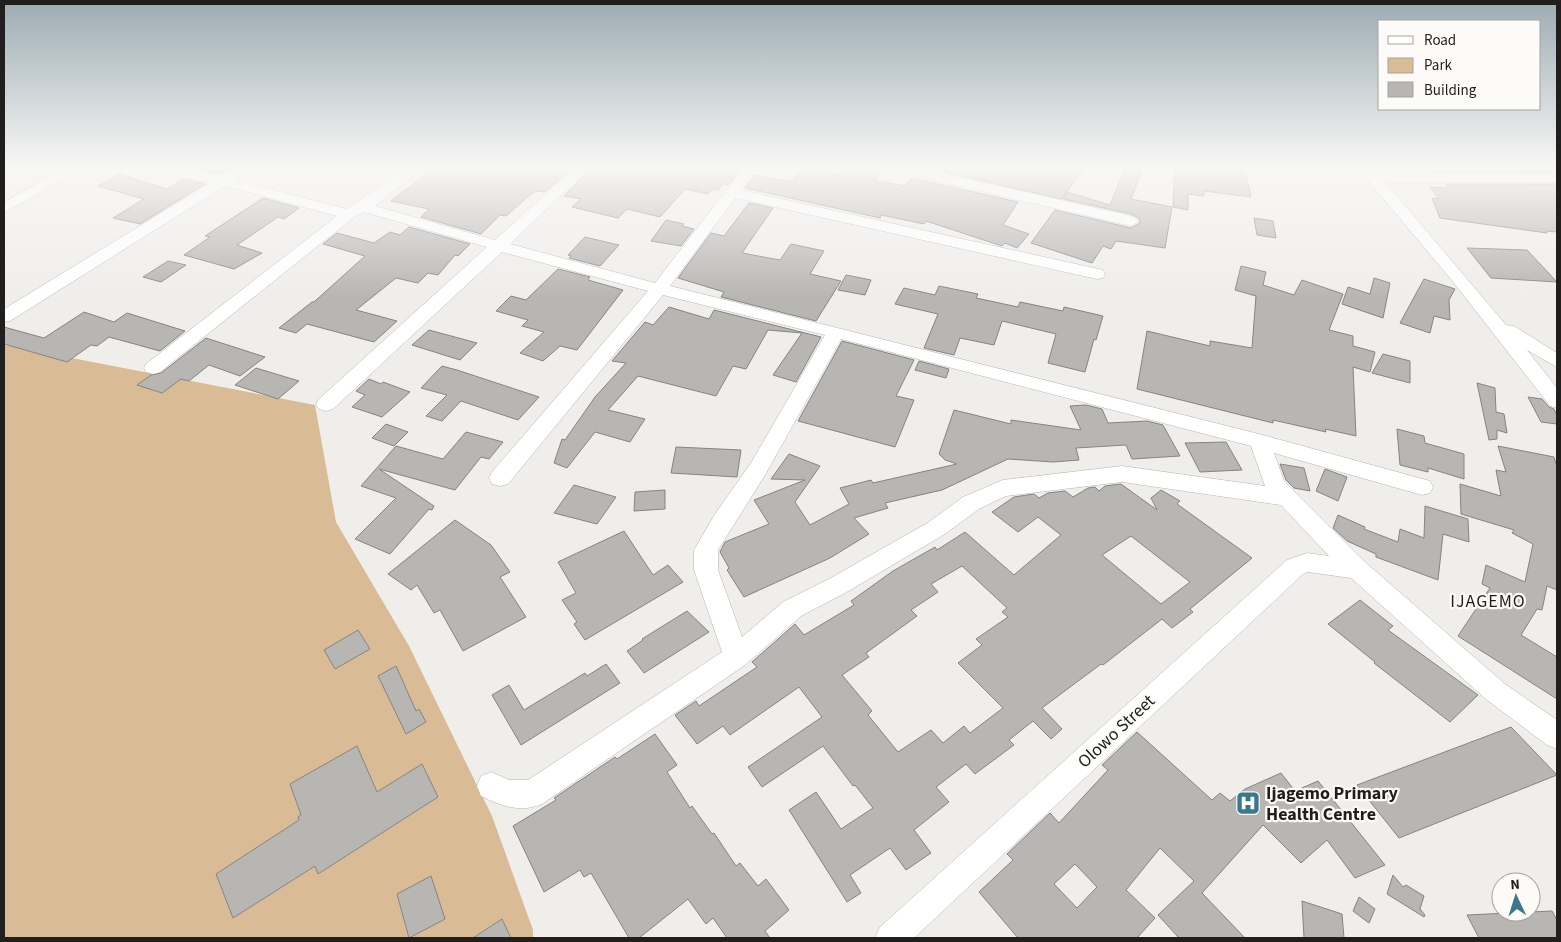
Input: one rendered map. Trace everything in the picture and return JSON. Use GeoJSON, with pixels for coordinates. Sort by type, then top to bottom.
{"type":"FeatureCollection","features":[{"type":"Feature","properties":{"kind":"street"},"geometry":{"type":"LineString","coordinates":[[4,317],[176,210]]}},
{"type":"Feature","properties":{"kind":"street"},"geometry":{"type":"LineString","coordinates":[[153,368],[356,210],[1259,441],[1422,487]]}},
{"type":"Feature","properties":{"kind":"street"},"geometry":{"type":"LineString","coordinates":[[326,404],[538,210]]}},
{"type":"Feature","properties":{"kind":"street"},"geometry":{"type":"LineString","coordinates":[[500,478],[659,289],[719,210]]}},
{"type":"Feature","properties":{"kind":"street"},"geometry":{"type":"LineString","coordinates":[[808,210],[1097,274]]}},
{"type":"Feature","properties":{"kind":"street"},"geometry":{"type":"LineString","coordinates":[[1079,210],[1131,222]]}},
{"type":"Feature","properties":{"kind":"street"},"geometry":{"type":"LineString","coordinates":[[1400,210],[1493,321],[1557,402]]}},
{"type":"Feature","properties":{"kind":"street"},"geometry":{"type":"LineString","coordinates":[[1493,321],[1557,361]]}},
{"type":"Feature","properties":{"kind":"street"},"geometry":{"type":"LineString","coordinates":[[736,656],[706,570],[706,550],[723,520],[758,469],[836,332]]}},
{"type":"Feature","properties":{"kind":"street"},"geometry":{"type":"LineString","coordinates":[[1259,441],[1275,485],[1357,569],[1401,610],[1496,692],[1557,736]]}},
{"type":"Feature","properties":{"kind":"street"},"geometry":{"type":"LineString","coordinates":[[491,786],[507,794],[532,794],[736,656],[792,609],[837,586],[936,528],[971,503],[1003,488],[1122,474],[1286,497]]}},
{"type":"Feature","properties":{"kind":"street","name":"Olowo Street"},"geometry":{"type":"LineString","coordinates":[[891,938],[1294,566],[1307,562],[1357,569]]}},
{"type":"Feature","properties":{"kind":"green space"},"geometry":{"type":"Polygon","coordinates":[[[4,345],[315,405],[336,522],[409,646],[492,816],[533,930],[533,938],[4,938],[4,345]]]}},
{"type":"Feature","properties":{"kind":"building"},"geometry":{"type":"Polygon","coordinates":[[[126,210],[163,210],[140,224],[113,218],[126,210]]]}},
{"type":"Feature","properties":{"kind":"building"},"geometry":{"type":"Polygon","coordinates":[[[245,210],[296,210],[284,219],[278,217],[237,245],[262,253],[234,269],[184,255],[210,237],[205,236],[245,210]]]}},
{"type":"Feature","properties":{"kind":"building"},"geometry":{"type":"Polygon","coordinates":[[[428,210],[513,210],[506,216],[500,215],[481,234],[421,217],[428,210]]]}},
{"type":"Feature","properties":{"kind":"building"},"geometry":{"type":"Polygon","coordinates":[[[584,210],[626,210],[618,218],[584,210]]]}},
{"type":"Feature","properties":{"kind":"building"},"geometry":{"type":"Polygon","coordinates":[[[631,210],[666,210],[660,217],[631,210]]]}},
{"type":"Feature","properties":{"kind":"building"},"geometry":{"type":"Polygon","coordinates":[[[744,210],[772,210],[742,253],[780,260],[791,244],[824,251],[810,274],[841,281],[816,321],[721,297],[724,292],[678,278],[711,233],[724,236],[744,210]]]}},
{"type":"Feature","properties":{"kind":"building"},"geometry":{"type":"Polygon","coordinates":[[[844,210],[1013,210],[1003,225],[1029,234],[1017,248],[1005,243],[1002,246],[926,221],[924,224],[881,215],[880,218],[844,210]]]}},
{"type":"Feature","properties":{"kind":"building"},"geometry":{"type":"Polygon","coordinates":[[[1055,210],[1131,228],[1140,223],[1140,219],[1131,214],[1113,210],[1171,210],[1165,248],[1116,241],[1111,249],[1103,246],[1092,263],[1031,243],[1055,210]]]}},
{"type":"Feature","properties":{"kind":"building"},"geometry":{"type":"Polygon","coordinates":[[[1437,210],[1557,210],[1557,232],[1546,231],[1547,233],[1440,218],[1437,210]]]}},
{"type":"Feature","properties":{"kind":"building"},"geometry":{"type":"Polygon","coordinates":[[[1254,218],[1273,221],[1276,238],[1257,235],[1254,218]]]}},
{"type":"Feature","properties":{"kind":"building"},"geometry":{"type":"Polygon","coordinates":[[[666,220],[684,224],[682,226],[694,229],[681,246],[651,241],[666,220]]]}},
{"type":"Feature","properties":{"kind":"building"},"geometry":{"type":"Polygon","coordinates":[[[409,227],[470,244],[458,256],[455,255],[438,275],[428,273],[418,283],[396,278],[356,310],[397,321],[374,342],[307,324],[296,333],[279,328],[314,302],[365,256],[323,244],[337,233],[374,243],[390,232],[400,235],[409,227]]]}},
{"type":"Feature","properties":{"kind":"building"},"geometry":{"type":"Polygon","coordinates":[[[585,237],[619,245],[600,266],[569,258],[571,256],[568,255],[585,237]]]}},
{"type":"Feature","properties":{"kind":"building"},"geometry":{"type":"Polygon","coordinates":[[[1467,248],[1527,250],[1557,282],[1491,278],[1467,248]]]}},
{"type":"Feature","properties":{"kind":"building"},"geometry":{"type":"Polygon","coordinates":[[[168,261],[186,265],[161,282],[143,277],[168,261]]]}},
{"type":"Feature","properties":{"kind":"building"},"geometry":{"type":"Polygon","coordinates":[[[1241,266],[1266,272],[1263,285],[1294,295],[1302,280],[1343,294],[1329,330],[1353,336],[1353,346],[1375,352],[1370,372],[1353,367],[1356,436],[1325,429],[1326,432],[1273,420],[1273,423],[1137,389],[1147,331],[1210,346],[1210,341],[1252,348],[1256,296],[1235,290],[1241,266]]]}},
{"type":"Feature","properties":{"kind":"building"},"geometry":{"type":"Polygon","coordinates":[[[558,269],[590,277],[588,280],[623,290],[577,350],[560,346],[543,361],[520,353],[544,332],[522,326],[528,320],[496,311],[511,296],[526,300],[558,269]]]}},
{"type":"Feature","properties":{"kind":"building"},"geometry":{"type":"Polygon","coordinates":[[[846,275],[871,280],[865,295],[838,290],[846,275]]]}},
{"type":"Feature","properties":{"kind":"building"},"geometry":{"type":"Polygon","coordinates":[[[1374,278],[1390,283],[1383,318],[1342,304],[1348,287],[1370,294],[1374,278]]]}},
{"type":"Feature","properties":{"kind":"building"},"geometry":{"type":"Polygon","coordinates":[[[1424,279],[1455,289],[1449,300],[1450,320],[1434,316],[1430,333],[1400,323],[1424,279]]]}},
{"type":"Feature","properties":{"kind":"building"},"geometry":{"type":"Polygon","coordinates":[[[939,286],[978,294],[976,298],[1018,307],[1020,302],[1063,311],[1064,307],[1103,316],[1096,340],[1094,339],[1085,372],[1048,363],[1056,334],[1002,321],[994,345],[960,338],[954,355],[924,348],[938,314],[895,304],[904,288],[935,295],[939,286]]]}},
{"type":"Feature","properties":{"kind":"building"},"geometry":{"type":"Polygon","coordinates":[[[669,307],[709,319],[714,310],[821,337],[796,382],[773,375],[802,333],[768,330],[746,369],[733,366],[716,396],[638,376],[608,410],[645,419],[630,442],[595,432],[567,468],[554,463],[562,439],[565,440],[595,397],[626,363],[612,361],[645,322],[653,325],[669,307]]]}},
{"type":"Feature","properties":{"kind":"building"},"geometry":{"type":"Polygon","coordinates":[[[84,312],[114,322],[127,313],[185,331],[160,351],[109,337],[97,346],[91,345],[67,362],[4,344],[4,327],[44,338],[84,312]]]}},
{"type":"Feature","properties":{"kind":"building"},"geometry":{"type":"Polygon","coordinates":[[[429,330],[477,343],[460,360],[412,345],[429,330]]]}},
{"type":"Feature","properties":{"kind":"building"},"geometry":{"type":"Polygon","coordinates":[[[206,338],[265,357],[240,376],[209,365],[189,381],[181,379],[162,393],[137,385],[151,375],[161,373],[206,338]]]}},
{"type":"Feature","properties":{"kind":"building"},"geometry":{"type":"Polygon","coordinates":[[[842,341],[914,360],[896,396],[914,400],[895,447],[798,421],[842,341]]]}},
{"type":"Feature","properties":{"kind":"building"},"geometry":{"type":"Polygon","coordinates":[[[1383,354],[1410,361],[1410,383],[1372,373],[1383,354]]]}},
{"type":"Feature","properties":{"kind":"building"},"geometry":{"type":"Polygon","coordinates":[[[919,361],[949,369],[946,378],[915,370],[919,361]]]}},
{"type":"Feature","properties":{"kind":"building"},"geometry":{"type":"Polygon","coordinates":[[[442,366],[539,397],[518,420],[461,401],[442,421],[426,416],[447,395],[421,388],[442,366]]]}},
{"type":"Feature","properties":{"kind":"building"},"geometry":{"type":"Polygon","coordinates":[[[256,368],[299,381],[278,399],[235,385],[256,368]]]}},
{"type":"Feature","properties":{"kind":"building"},"geometry":{"type":"Polygon","coordinates":[[[369,379],[410,392],[382,417],[352,407],[365,395],[356,391],[369,379]]]}},
{"type":"Feature","properties":{"kind":"building"},"geometry":{"type":"Polygon","coordinates":[[[1477,383],[1495,388],[1496,412],[1504,414],[1507,433],[1497,430],[1497,439],[1489,440],[1477,383]]]}},
{"type":"Feature","properties":{"kind":"building"},"geometry":{"type":"Polygon","coordinates":[[[1528,397],[1542,399],[1549,407],[1554,409],[1557,415],[1557,424],[1541,422],[1528,397]]]}},
{"type":"Feature","properties":{"kind":"building"},"geometry":{"type":"Polygon","coordinates":[[[1086,405],[1102,409],[1108,423],[1147,421],[1163,425],[1180,456],[1132,459],[1126,445],[1076,448],[1079,460],[1053,462],[1008,459],[942,490],[885,503],[888,508],[854,518],[869,534],[830,558],[744,597],[727,570],[729,568],[720,552],[725,542],[769,524],[754,500],[805,480],[771,479],[789,454],[820,466],[795,502],[810,525],[849,504],[840,488],[871,480],[873,483],[957,464],[945,460],[939,454],[954,410],[1011,424],[1011,420],[1081,430],[1070,406],[1086,405]]]}},
{"type":"Feature","properties":{"kind":"building"},"geometry":{"type":"Polygon","coordinates":[[[386,424],[408,432],[394,446],[372,438],[386,424]]]}},
{"type":"Feature","properties":{"kind":"building"},"geometry":{"type":"Polygon","coordinates":[[[1397,429],[1424,436],[1425,443],[1464,454],[1464,479],[1428,468],[1428,472],[1400,465],[1397,429]]]}},
{"type":"Feature","properties":{"kind":"building"},"geometry":{"type":"Polygon","coordinates":[[[466,432],[503,442],[489,459],[481,457],[455,490],[379,469],[434,506],[432,510],[429,509],[390,554],[355,539],[396,498],[361,486],[396,446],[443,459],[466,432]]]}},
{"type":"Feature","properties":{"kind":"building"},"geometry":{"type":"Polygon","coordinates":[[[1226,442],[1242,470],[1200,472],[1185,443],[1226,442]]]}},
{"type":"Feature","properties":{"kind":"building"},"geometry":{"type":"Polygon","coordinates":[[[1498,446],[1554,457],[1557,467],[1557,590],[1547,586],[1542,610],[1537,609],[1521,635],[1557,657],[1557,699],[1458,636],[1490,588],[1482,584],[1486,565],[1525,582],[1533,544],[1512,533],[1514,530],[1461,514],[1460,484],[1501,496],[1496,470],[1506,472],[1498,446]]]}},
{"type":"Feature","properties":{"kind":"building"},"geometry":{"type":"Polygon","coordinates":[[[676,447],[741,450],[737,477],[671,473],[676,447]]]}},
{"type":"Feature","properties":{"kind":"building"},"geometry":{"type":"Polygon","coordinates":[[[1280,464],[1304,468],[1310,491],[1294,488],[1286,480],[1280,464]]]}},
{"type":"Feature","properties":{"kind":"building"},"geometry":{"type":"Polygon","coordinates":[[[1325,469],[1347,477],[1338,501],[1316,491],[1325,469]]]}},
{"type":"Feature","properties":{"kind":"building"},"geometry":{"type":"Polygon","coordinates":[[[1121,484],[1157,510],[1151,498],[1161,490],[1180,501],[1177,504],[1252,558],[1190,609],[1193,612],[1172,628],[1162,619],[1103,665],[1101,664],[1042,708],[1062,729],[1051,739],[1033,721],[1009,740],[1014,745],[975,774],[966,764],[936,787],[949,802],[914,830],[931,853],[906,870],[890,848],[850,875],[861,893],[847,902],[789,810],[816,792],[841,829],[873,808],[855,785],[853,786],[823,746],[762,787],[748,767],[822,717],[799,687],[730,735],[723,726],[697,744],[675,715],[696,701],[699,706],[757,667],[752,662],[795,624],[804,635],[854,605],[851,601],[893,571],[935,547],[937,550],[965,532],[1014,575],[1061,535],[1038,517],[1018,532],[992,512],[1014,497],[1034,494],[1039,498],[1048,493],[1065,491],[1073,497],[1088,488],[1095,487],[1099,491],[1105,486],[1121,484]],[[1131,536],[1102,555],[1161,604],[1190,582],[1131,536]],[[962,566],[931,584],[938,592],[911,610],[917,616],[866,653],[869,657],[842,675],[872,711],[868,715],[898,752],[931,730],[943,743],[964,726],[970,733],[1003,708],[958,663],[982,645],[976,639],[1008,617],[1002,612],[1007,608],[962,566]]]}},
{"type":"Feature","properties":{"kind":"building"},"geometry":{"type":"Polygon","coordinates":[[[574,485],[616,497],[597,524],[554,513],[574,485]]]}},
{"type":"Feature","properties":{"kind":"building"},"geometry":{"type":"Polygon","coordinates":[[[665,490],[665,509],[634,511],[635,492],[665,490]]]}},
{"type":"Feature","properties":{"kind":"building"},"geometry":{"type":"Polygon","coordinates":[[[1425,506],[1468,519],[1469,542],[1443,534],[1438,580],[1376,557],[1376,554],[1347,541],[1333,528],[1338,515],[1365,527],[1364,529],[1398,542],[1400,529],[1424,538],[1425,506]]]}},
{"type":"Feature","properties":{"kind":"building"},"geometry":{"type":"Polygon","coordinates":[[[455,520],[491,545],[510,572],[500,577],[526,617],[463,651],[440,610],[434,613],[417,585],[411,590],[388,574],[455,520]]]}},
{"type":"Feature","properties":{"kind":"building"},"geometry":{"type":"Polygon","coordinates":[[[624,531],[653,575],[668,565],[683,582],[585,640],[574,624],[577,622],[562,600],[576,593],[558,562],[624,531]]]}},
{"type":"Feature","properties":{"kind":"building"},"geometry":{"type":"Polygon","coordinates":[[[1360,600],[1393,626],[1388,630],[1478,695],[1450,722],[1374,663],[1328,624],[1360,600]]]}},
{"type":"Feature","properties":{"kind":"building"},"geometry":{"type":"Polygon","coordinates":[[[687,611],[709,632],[644,673],[627,651],[642,639],[687,611]]]}},
{"type":"Feature","properties":{"kind":"building"},"geometry":{"type":"Polygon","coordinates":[[[358,630],[370,649],[335,669],[324,650],[358,630]]]}},
{"type":"Feature","properties":{"kind":"building"},"geometry":{"type":"Polygon","coordinates":[[[606,664],[620,683],[521,745],[492,695],[509,685],[524,710],[585,673],[587,676],[606,664]]]}},
{"type":"Feature","properties":{"kind":"building"},"geometry":{"type":"Polygon","coordinates":[[[396,666],[416,711],[419,709],[426,722],[406,734],[378,676],[396,666]]]}},
{"type":"Feature","properties":{"kind":"building"},"geometry":{"type":"Polygon","coordinates":[[[1511,727],[1557,775],[1399,838],[1357,785],[1511,727]]]}},
{"type":"Feature","properties":{"kind":"building"},"geometry":{"type":"Polygon","coordinates":[[[1137,732],[1212,800],[1220,793],[1230,801],[1245,789],[1281,773],[1295,791],[1318,781],[1385,865],[1355,878],[1327,840],[1301,863],[1263,825],[1202,893],[1245,938],[1179,938],[1158,915],[1194,881],[1160,848],[1126,890],[1155,918],[1137,938],[1018,938],[979,892],[1013,860],[1007,854],[1050,813],[1059,823],[1108,770],[1102,765],[1137,732]],[[1075,864],[1054,884],[1077,908],[1097,887],[1075,864]]]}},
{"type":"Feature","properties":{"kind":"building"},"geometry":{"type":"Polygon","coordinates":[[[655,734],[677,765],[667,772],[690,808],[692,806],[712,834],[714,833],[736,866],[740,863],[758,886],[766,879],[789,910],[765,931],[770,938],[727,938],[713,918],[706,924],[688,899],[639,938],[629,938],[591,873],[584,877],[580,870],[544,892],[513,826],[556,800],[554,798],[615,757],[617,759],[655,734]]]}},
{"type":"Feature","properties":{"kind":"building"},"geometry":{"type":"Polygon","coordinates":[[[357,746],[377,792],[422,764],[438,797],[318,874],[315,866],[233,918],[216,874],[299,820],[298,817],[301,815],[290,784],[357,746]]]}},
{"type":"Feature","properties":{"kind":"building"},"geometry":{"type":"Polygon","coordinates":[[[1393,875],[1403,887],[1406,885],[1424,896],[1420,909],[1425,915],[1424,917],[1387,894],[1393,875]]]}},
{"type":"Feature","properties":{"kind":"building"},"geometry":{"type":"Polygon","coordinates":[[[431,876],[445,919],[409,938],[397,894],[431,876]]]}},
{"type":"Feature","properties":{"kind":"building"},"geometry":{"type":"Polygon","coordinates":[[[1359,897],[1375,909],[1369,923],[1353,911],[1359,897]]]}},
{"type":"Feature","properties":{"kind":"building"},"geometry":{"type":"Polygon","coordinates":[[[1302,901],[1342,914],[1344,938],[1304,938],[1302,901]]]}},
{"type":"Feature","properties":{"kind":"building"},"geometry":{"type":"Polygon","coordinates":[[[1552,911],[1557,920],[1557,938],[1479,938],[1467,915],[1491,914],[1491,922],[1541,922],[1541,912],[1552,911]]]}},
{"type":"Feature","properties":{"kind":"building"},"geometry":{"type":"Polygon","coordinates":[[[502,919],[511,938],[473,938],[502,919]]]}},
{"type":"Feature","properties":{"kind":"place","name":"Ijagemo Primary Health Centre"},"geometry":{"type":"Point","coordinates":[1248,803]}},
{"type":"Feature","properties":{"kind":"district","name":"IJAGEMO"},"geometry":{"type":"Point","coordinates":[1488,601]}}]}
